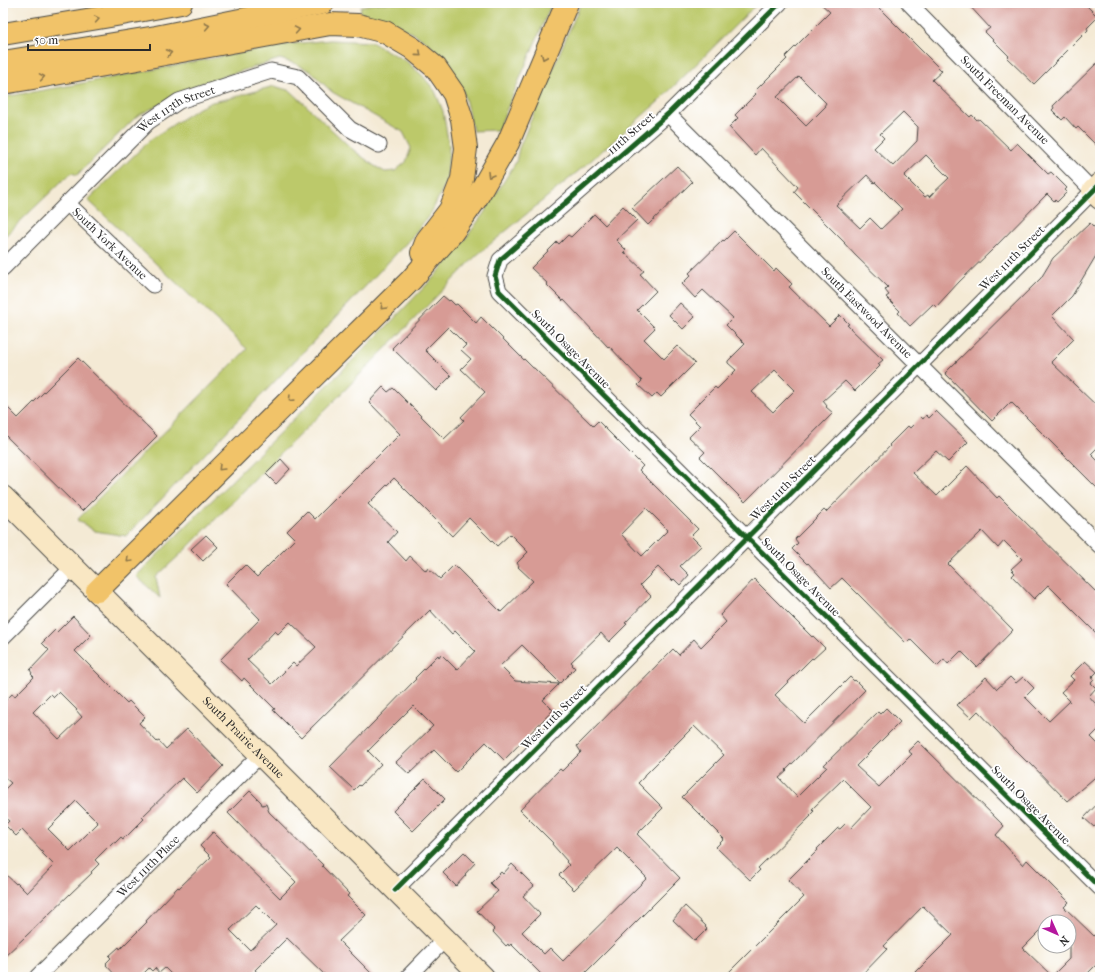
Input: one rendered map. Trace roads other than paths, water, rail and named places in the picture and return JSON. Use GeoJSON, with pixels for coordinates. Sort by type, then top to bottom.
{"type":"FeatureCollection","features":[{"type":"Feature","properties":{"kind":"highway"},"geometry":{"type":"LineString","coordinates":[[3,34],[181,3]]}},
{"type":"Feature","properties":{"kind":"highway"},"geometry":{"type":"LineString","coordinates":[[3,62],[156,36],[323,3]]}},
{"type":"Feature","properties":{"kind":"highway"},"geometry":{"type":"LineString","coordinates":[[97,591],[411,280],[452,233],[479,193],[508,142],[563,12]]}},
{"type":"Feature","properties":{"kind":"highway"},"geometry":{"type":"LineString","coordinates":[[3,83],[49,76],[330,24],[358,25],[385,32],[412,48],[436,68],[454,94],[462,119],[466,148],[462,179],[450,210],[427,240],[411,280]]}},
{"type":"Feature","properties":{"kind":"main road","name":"South Prairie Avenue"},"geometry":{"type":"LineString","coordinates":[[3,497],[483,977]]}},
{"type":"Feature","properties":{"kind":"street","name":"111th Street"},"geometry":{"type":"LineString","coordinates":[[495,276],[500,260],[668,114],[780,3]]}},
{"type":"Feature","properties":{"kind":"street","name":"South Freeman Avenue"},"geometry":{"type":"LineString","coordinates":[[909,3],[1098,191]]}},
{"type":"Feature","properties":{"kind":"street","name":"West 113th Street"},"geometry":{"type":"LineString","coordinates":[[3,268],[148,122],[179,101],[271,71],[298,77],[350,129],[379,145]]}},
{"type":"Feature","properties":{"kind":"street","name":"South Eastwood Avenue"},"geometry":{"type":"LineString","coordinates":[[668,114],[1100,546]]}},
{"type":"Feature","properties":{"kind":"street","name":"West 111th Street"},"geometry":{"type":"LineString","coordinates":[[395,890],[919,365],[1098,191]]}},
{"type":"Feature","properties":{"kind":"street","name":"South York Avenue"},"geometry":{"type":"LineString","coordinates":[[67,203],[153,285]]}},
{"type":"Feature","properties":{"kind":"street","name":"South Osage Avenue"},"geometry":{"type":"LineString","coordinates":[[495,276],[499,291],[1100,888]]}},
{"type":"Feature","properties":{"kind":"street"},"geometry":{"type":"LineString","coordinates":[[3,637],[73,567]]}},
{"type":"Feature","properties":{"kind":"street","name":"West 111th Place"},"geometry":{"type":"LineString","coordinates":[[37,977],[260,755]]}},
{"type":"Feature","properties":{"kind":"street"},"geometry":{"type":"LineString","coordinates":[[408,977],[445,939]]}}]}
